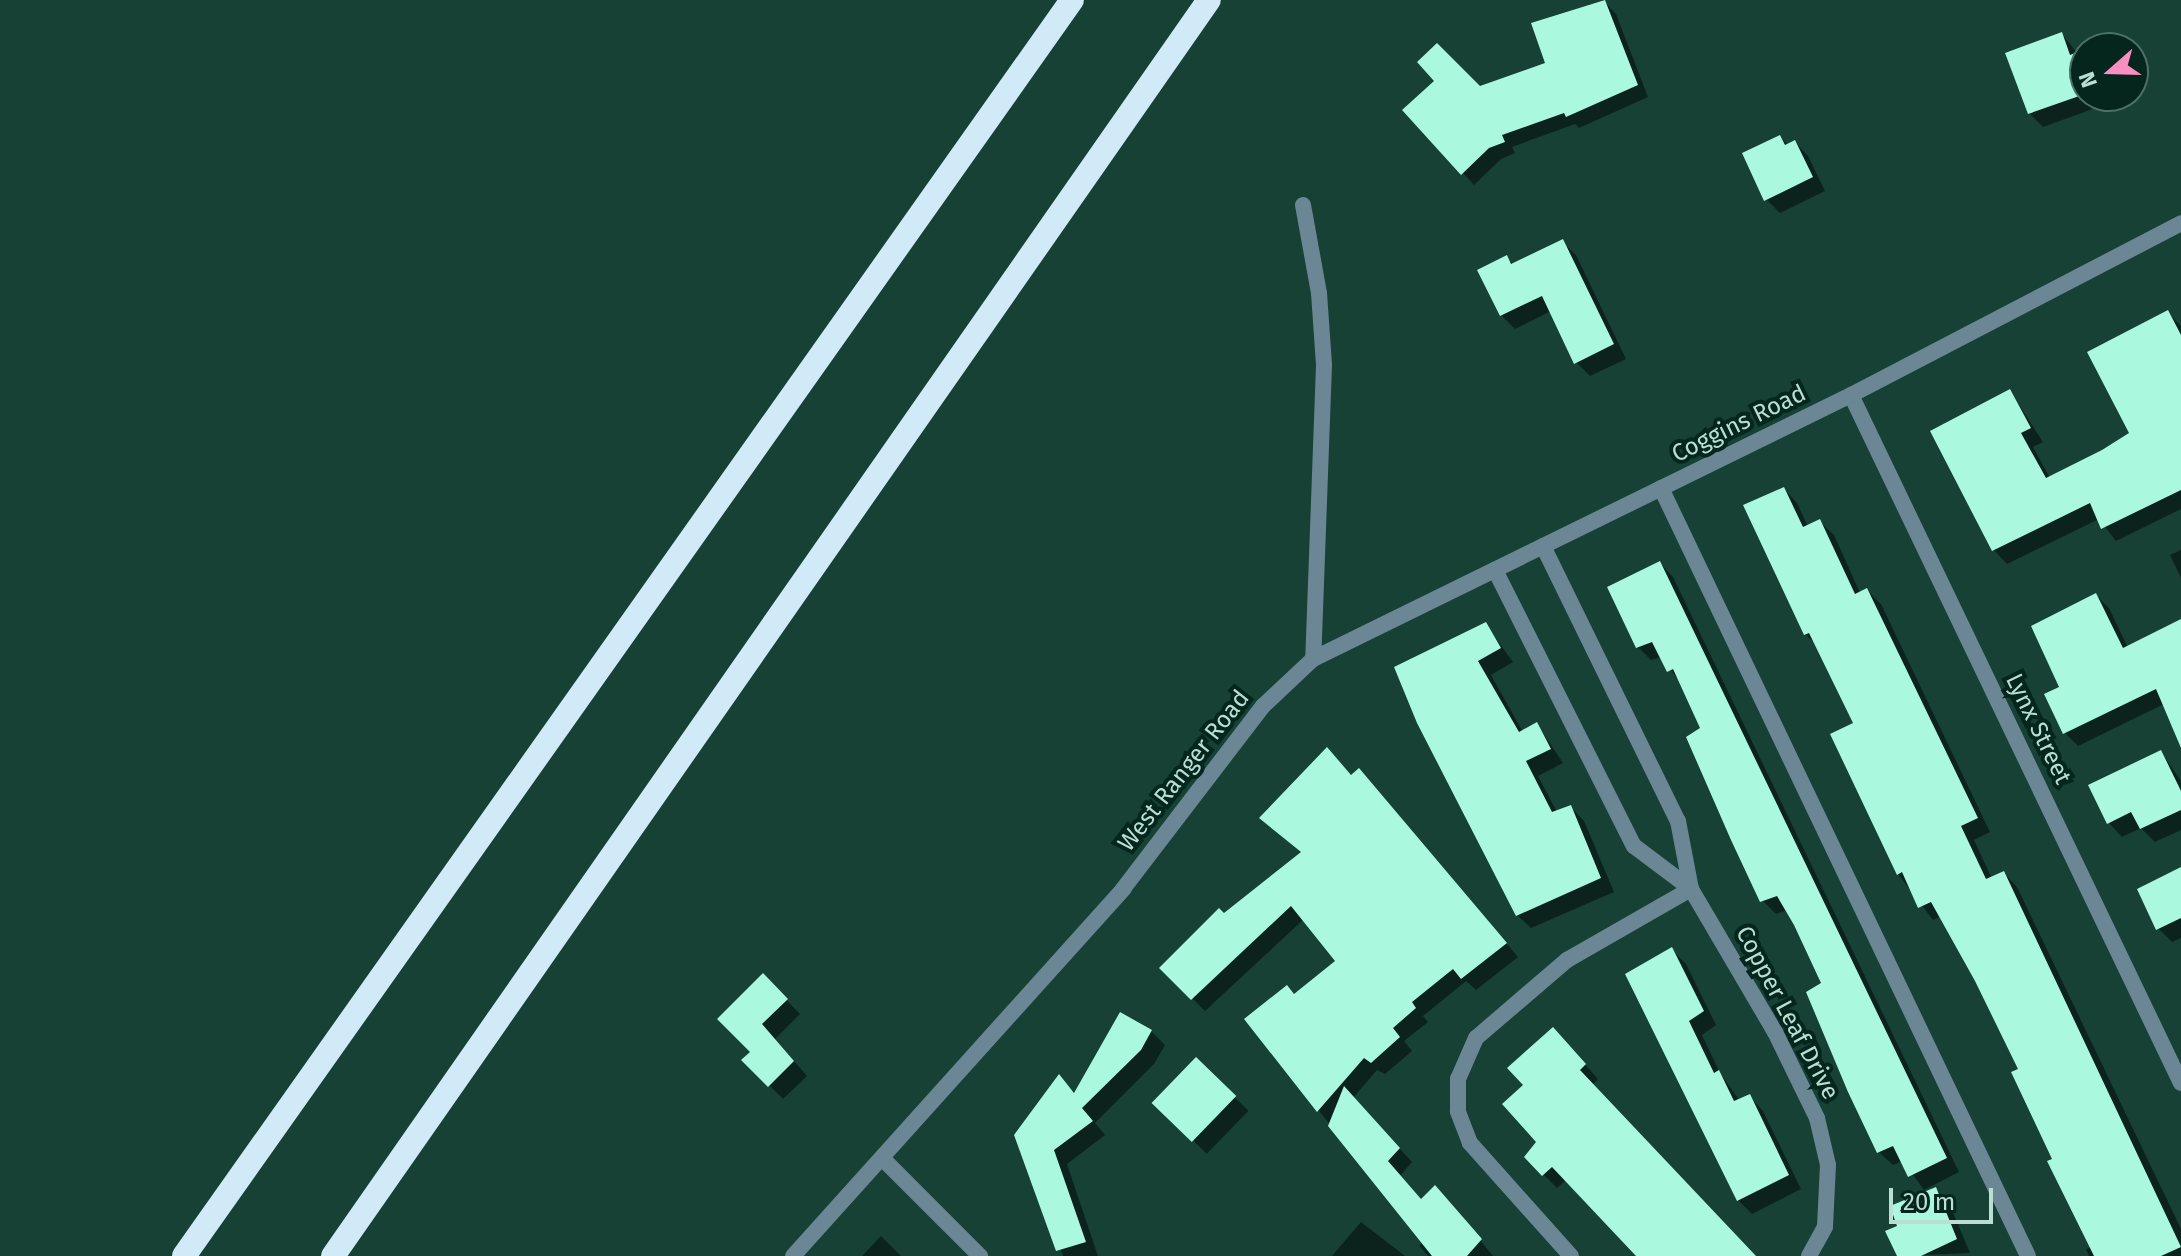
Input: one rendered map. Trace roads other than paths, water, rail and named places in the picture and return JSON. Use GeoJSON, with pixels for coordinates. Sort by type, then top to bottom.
{"type":"FeatureCollection","features":[{"type":"Feature","properties":{"kind":"highway"},"geometry":{"type":"LineString","coordinates":[[184,1256],[1072,0]]}},
{"type":"Feature","properties":{"kind":"highway"},"geometry":{"type":"LineString","coordinates":[[333,1256],[1209,0]]}},
{"type":"Feature","properties":{"kind":"street"},"geometry":{"type":"LineString","coordinates":[[1303,205],[1319,293],[1324,365],[1313,659]]}},
{"type":"Feature","properties":{"kind":"street","name":"Coggins Road"},"geometry":{"type":"LineString","coordinates":[[1313,659],[1851,395],[2181,223]]}},
{"type":"Feature","properties":{"kind":"street","name":"Lynx Street"},"geometry":{"type":"LineString","coordinates":[[1851,395],[2181,1083]]}},
{"type":"Feature","properties":{"kind":"street"},"geometry":{"type":"LineString","coordinates":[[1661,488],[2028,1256]]}},
{"type":"Feature","properties":{"kind":"street","name":"Copper Leaf Drive"},"geometry":{"type":"LineString","coordinates":[[1543,546],[1678,821],[1691,889],[1775,1032],[1817,1118],[1828,1165],[1825,1227],[1809,1256]]}},
{"type":"Feature","properties":{"kind":"street","name":"Copper Leaf Drive"},"geometry":{"type":"LineString","coordinates":[[1495,570],[1634,846],[1691,889]]}},
{"type":"Feature","properties":{"kind":"street","name":"West Ranger Road"},"geometry":{"type":"LineString","coordinates":[[793,1256],[1123,889],[1263,706],[1313,659]]}},
{"type":"Feature","properties":{"kind":"street"},"geometry":{"type":"LineString","coordinates":[[1571,1256],[1470,1143],[1458,1111],[1458,1079],[1476,1038],[1567,960],[1691,889]]}},
{"type":"Feature","properties":{"kind":"street"},"geometry":{"type":"LineString","coordinates":[[882,1158],[980,1256]]}}]}
